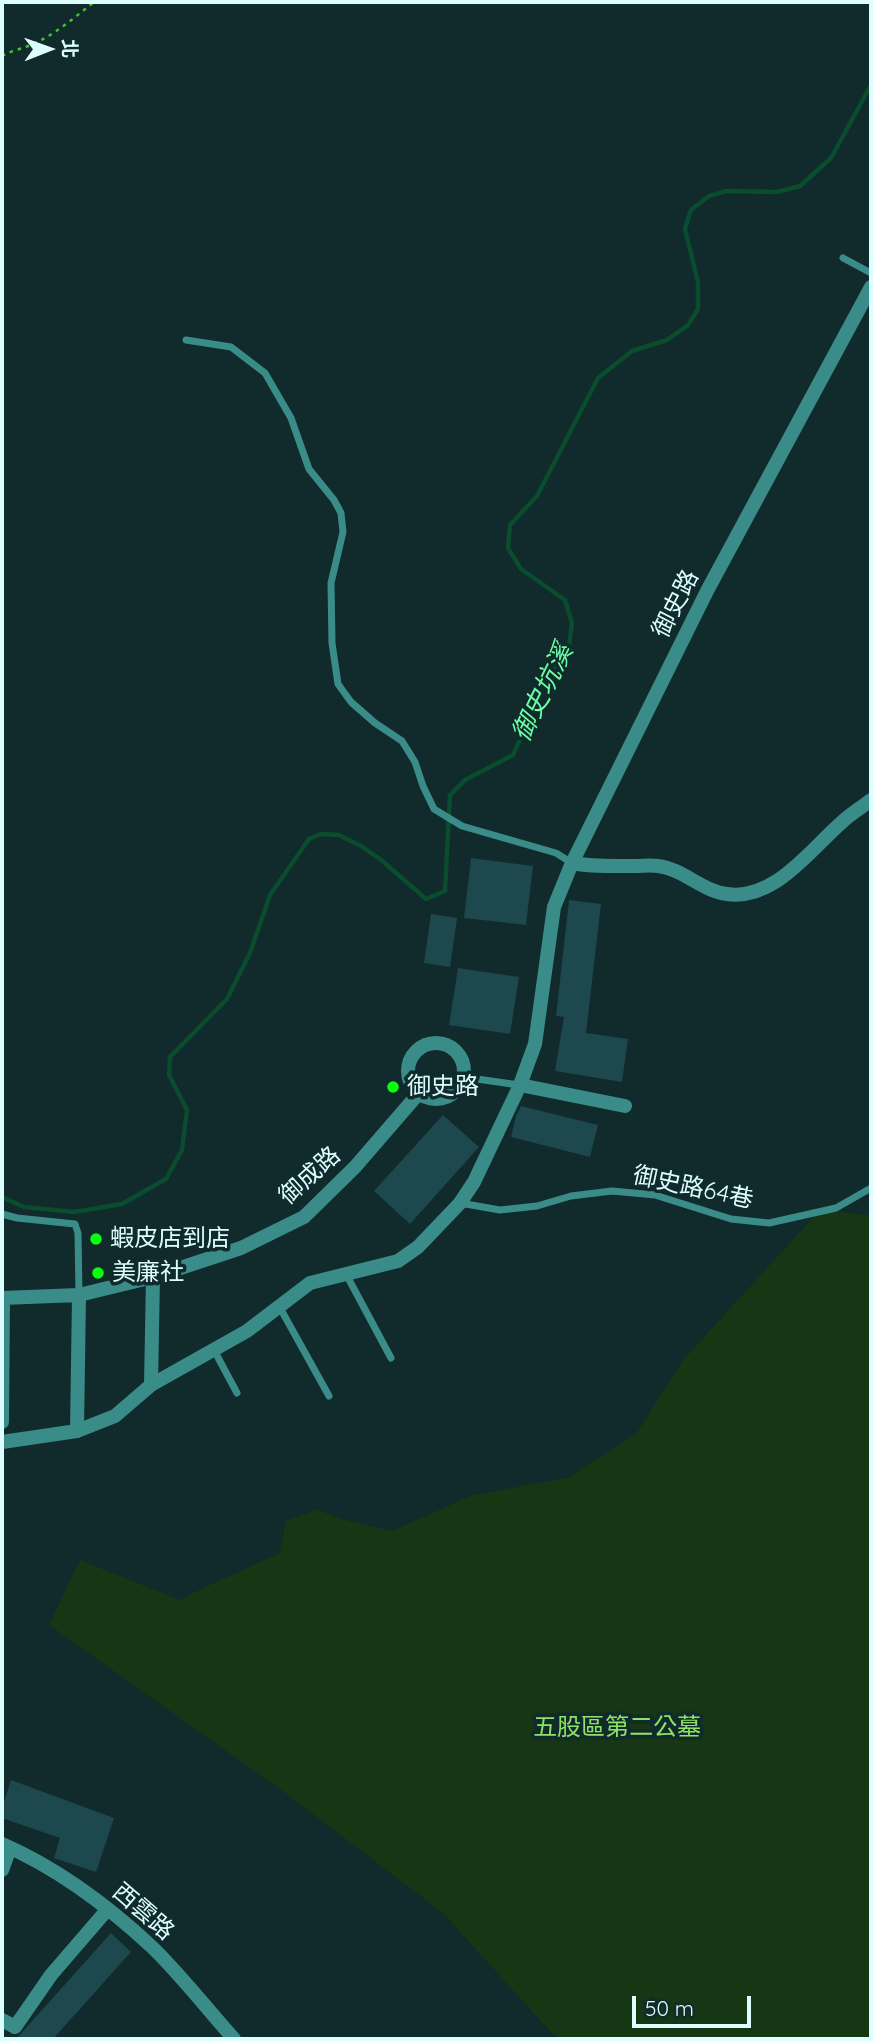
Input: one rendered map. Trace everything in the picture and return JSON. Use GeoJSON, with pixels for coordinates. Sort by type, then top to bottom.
{"type":"FeatureCollection","features":[{"type":"Feature","properties":{"kind":"street","name":"御史路"},"geometry":{"type":"LineString","coordinates":[[2,1443],[76,1431],[115,1416],[151,1385],[247,1331],[310,1283],[398,1261],[418,1247],[460,1203],[474,1182],[520,1085],[535,1044],[554,907],[572,863],[707,592],[871,287]]}},
{"type":"Feature","properties":{"kind":"street"},"geometry":{"type":"LineString","coordinates":[[572,863],[588,866],[658,866],[726,894],[752,893],[778,882],[843,821],[871,800]]}},
{"type":"Feature","properties":{"kind":"street"},"geometry":{"type":"LineString","coordinates":[[439,1043],[454,1049],[463,1063],[463,1077],[455,1091],[442,1098],[426,1097],[419,1093],[410,1080],[409,1064],[417,1050],[439,1043]]}},
{"type":"Feature","properties":{"kind":"street"},"geometry":{"type":"LineString","coordinates":[[520,1085],[625,1106]]}},
{"type":"Feature","properties":{"kind":"street","name":"御成路"},"geometry":{"type":"LineString","coordinates":[[2,1298],[79,1294],[153,1277],[242,1248],[304,1217],[355,1167],[419,1093]]}},
{"type":"Feature","properties":{"kind":"street"},"geometry":{"type":"LineString","coordinates":[[151,1385],[153,1277]]}},
{"type":"Feature","properties":{"kind":"street"},"geometry":{"type":"LineString","coordinates":[[76,1431],[79,1294]]}},
{"type":"Feature","properties":{"kind":"street"},"geometry":{"type":"LineString","coordinates":[[2,1298],[2,1422]]}},
{"type":"Feature","properties":{"kind":"street"},"geometry":{"type":"LineString","coordinates":[[2,1870],[6,1846]]}},
{"type":"Feature","properties":{"kind":"street","name":"西雲路"},"geometry":{"type":"LineString","coordinates":[[6,1846],[83,1890],[153,1948],[234,2039]]}},
{"type":"Feature","properties":{"kind":"street"},"geometry":{"type":"LineString","coordinates":[[2,2020],[15,2027],[51,1975],[107,1910]]}},
{"type":"Feature","properties":{"kind":"lane"},"geometry":{"type":"LineString","coordinates":[[843,258],[871,273]]}},
{"type":"Feature","properties":{"kind":"lane"},"geometry":{"type":"LineString","coordinates":[[186,340],[230,347],[265,373],[291,418],[309,469],[341,513],[343,532],[331,583],[332,643],[338,684],[351,702],[375,723],[402,741],[415,762],[434,809],[462,826],[556,853],[572,863]]}},
{"type":"Feature","properties":{"kind":"lane"},"geometry":{"type":"LineString","coordinates":[[463,1077],[520,1085]]}},
{"type":"Feature","properties":{"kind":"lane","name":"御史路64巷"},"geometry":{"type":"LineString","coordinates":[[460,1203],[500,1210],[537,1206],[571,1196],[612,1191],[654,1195],[732,1219],[769,1223],[836,1208],[871,1188]]}},
{"type":"Feature","properties":{"kind":"lane"},"geometry":{"type":"LineString","coordinates":[[2,1214],[75,1224],[78,1233],[79,1294]]}},
{"type":"Feature","properties":{"kind":"lane"},"geometry":{"type":"LineString","coordinates":[[346,1274],[391,1358]]}},
{"type":"Feature","properties":{"kind":"lane"},"geometry":{"type":"LineString","coordinates":[[279,1306],[329,1396]]}},
{"type":"Feature","properties":{"kind":"lane"},"geometry":{"type":"LineString","coordinates":[[214,1350],[237,1393]]}},
{"type":"Feature","properties":{"kind":"path"},"geometry":{"type":"LineString","coordinates":[[2,56],[59,30],[93,2]]}},
{"type":"Feature","properties":{"kind":"green space","name":"五股區第二公墓"},"geometry":{"type":"Polygon","coordinates":[[[820,1210],[868,1215],[871,1212],[871,2039],[557,2039],[443,1913],[284,1792],[49,1625],[80,1560],[180,1600],[280,1553],[286,1521],[317,1510],[392,1531],[473,1495],[567,1478],[636,1434],[683,1360],[820,1210]]]}},
{"type":"Feature","properties":{"kind":"building"},"geometry":{"type":"Polygon","coordinates":[[[471,858],[533,866],[526,925],[464,918],[471,858]]]}},
{"type":"Feature","properties":{"kind":"building"},"geometry":{"type":"Polygon","coordinates":[[[569,900],[601,904],[586,1033],[628,1039],[622,1082],[555,1071],[564,1017],[556,1016],[569,900]]]}},
{"type":"Feature","properties":{"kind":"building"},"geometry":{"type":"Polygon","coordinates":[[[431,914],[457,918],[450,967],[424,963],[431,914]]]}},
{"type":"Feature","properties":{"kind":"building"},"geometry":{"type":"Polygon","coordinates":[[[458,968],[519,977],[510,1034],[449,1025],[458,968]]]}},
{"type":"Feature","properties":{"kind":"building"},"geometry":{"type":"Polygon","coordinates":[[[521,1106],[598,1125],[590,1157],[511,1137],[521,1106]]]}},
{"type":"Feature","properties":{"kind":"building"},"geometry":{"type":"Polygon","coordinates":[[[443,1115],[479,1147],[410,1224],[374,1191],[443,1115]]]}},
{"type":"Feature","properties":{"kind":"building"},"geometry":{"type":"Polygon","coordinates":[[[11,1780],[114,1818],[96,1872],[54,1858],[60,1838],[2,1818],[2,1808],[11,1780]]]}},
{"type":"Feature","properties":{"kind":"building"},"geometry":{"type":"Polygon","coordinates":[[[111,1933],[131,1952],[53,2039],[16,2039],[111,1933]]]}},
{"type":"Feature","properties":{"kind":"waterway","name":"御史坑溪"},"geometry":{"type":"LineString","coordinates":[[2,1197],[24,1207],[74,1212],[122,1204],[166,1179],[182,1150],[187,1110],[169,1075],[170,1057],[227,999],[250,953],[270,895],[309,839],[321,834],[339,835],[380,859],[426,899],[445,891],[450,795],[465,780],[513,755],[545,684],[569,645],[572,623],[565,600],[521,569],[508,548],[510,525],[537,496],[598,378],[632,351],[667,340],[688,325],[698,309],[698,282],[685,229],[691,210],[709,196],[727,191],[777,192],[800,186],[831,158],[871,85]]}},
{"type":"Feature","properties":{"kind":"place","name":"御史路"},"geometry":{"type":"Point","coordinates":[393,1087]}},
{"type":"Feature","properties":{"kind":"place","name":"蝦皮店到店"},"geometry":{"type":"Point","coordinates":[96,1239]}},
{"type":"Feature","properties":{"kind":"place","name":"美廉社"},"geometry":{"type":"Point","coordinates":[98,1273]}}]}
